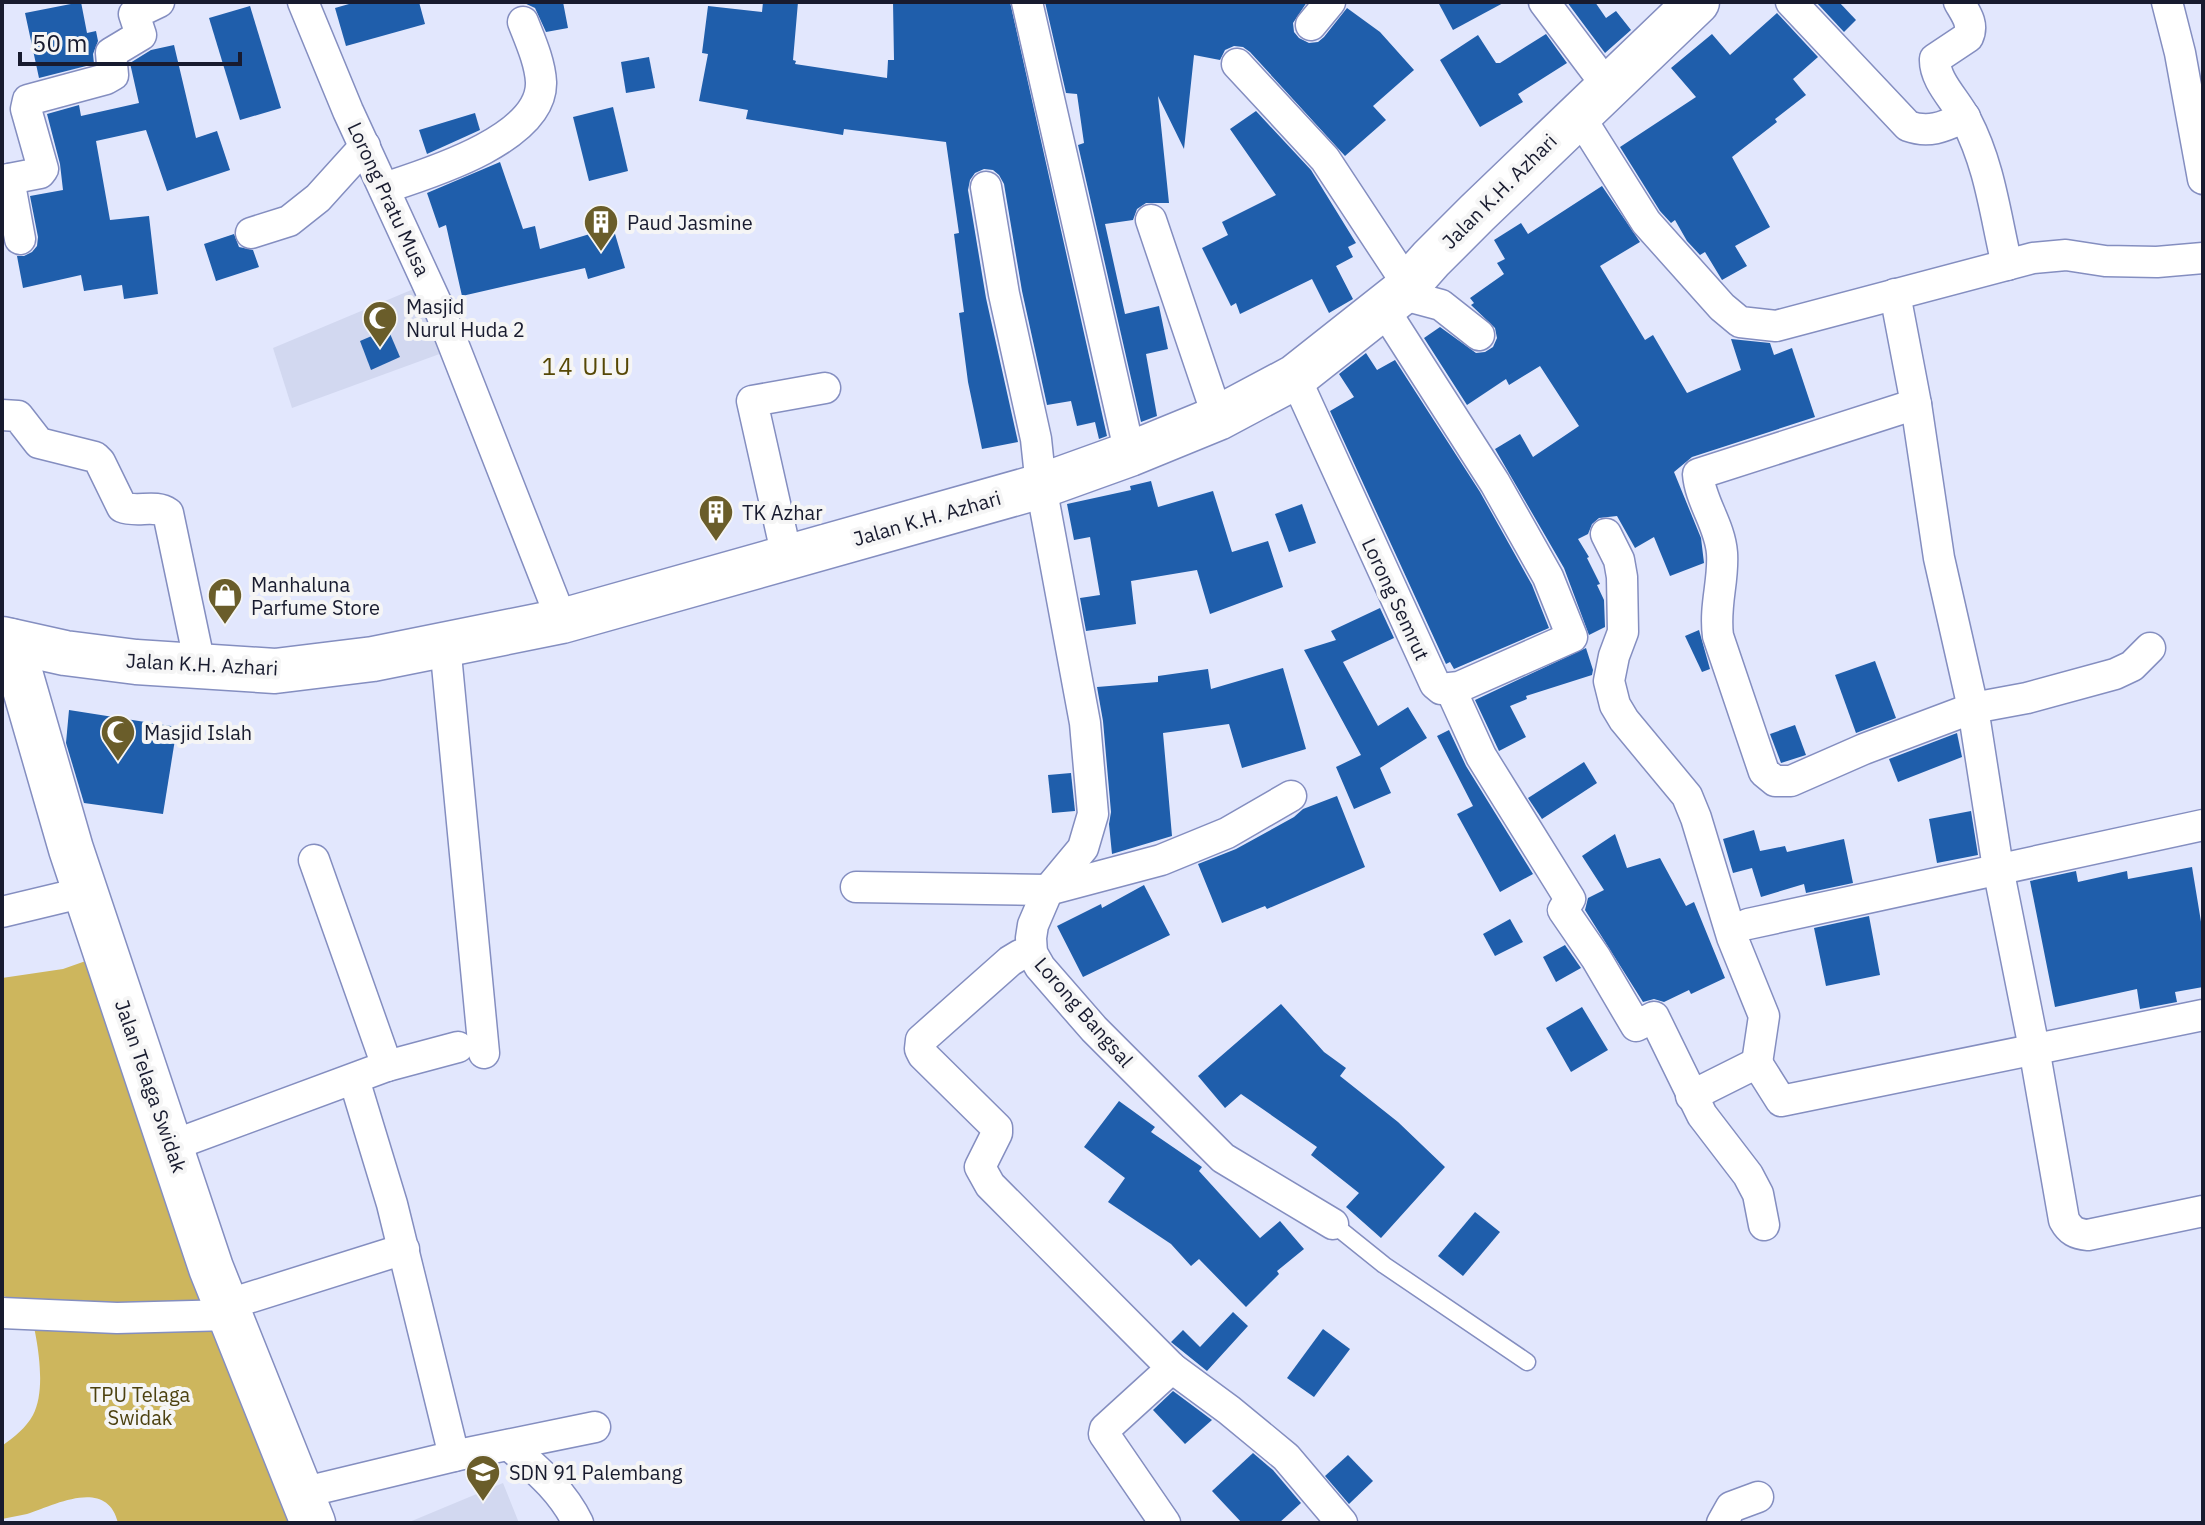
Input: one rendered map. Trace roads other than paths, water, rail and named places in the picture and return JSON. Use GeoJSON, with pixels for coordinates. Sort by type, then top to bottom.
{"type":"FeatureCollection","features":[{"type":"Feature","properties":{"kind":"street"},"geometry":{"type":"LineString","coordinates":[[20,239],[6,180],[40,173],[43,169],[26,109],[28,100],[110,77],[114,72],[111,53],[141,35],[134,14],[159,2]]}},
{"type":"Feature","properties":{"kind":"street","name":"Lorong Pratu Musa"},"geometry":{"type":"LineString","coordinates":[[303,2],[441,313],[562,621]]}},
{"type":"Feature","properties":{"kind":"street"},"geometry":{"type":"LineString","coordinates":[[1027,2],[1130,454]]}},
{"type":"Feature","properties":{"kind":"street"},"geometry":{"type":"LineString","coordinates":[[1544,2],[1593,100],[1646,222],[1722,307],[1740,322],[1776,326],[2033,258],[2066,255],[2105,261],[2157,262],[2203,258]]}},
{"type":"Feature","properties":{"kind":"street","name":"Jalan K.H. Azhari"},"geometry":{"type":"LineString","coordinates":[[6,640],[107,658],[275,671],[373,659],[562,621],[1041,486],[1130,454],[1218,418],[1295,377],[1406,286],[1477,213],[1697,2]]}},
{"type":"Feature","properties":{"kind":"street"},"geometry":{"type":"LineString","coordinates":[[1791,2],[1908,126],[1933,131],[1965,117]]}},
{"type":"Feature","properties":{"kind":"street"},"geometry":{"type":"LineString","coordinates":[[1959,2],[1968,17],[1970,33],[1935,59],[1934,64],[1965,117],[1990,177],[2007,265]]}},
{"type":"Feature","properties":{"kind":"street"},"geometry":{"type":"LineString","coordinates":[[2167,2],[2192,48],[2203,179]]}},
{"type":"Feature","properties":{"kind":"street"},"geometry":{"type":"LineString","coordinates":[[384,188],[479,153],[511,133],[529,113],[539,97],[541,81],[523,22]]}},
{"type":"Feature","properties":{"kind":"street"},"geometry":{"type":"LineString","coordinates":[[1237,64],[1325,159],[1406,286],[1502,495],[1548,577],[1572,637],[1451,690]]}},
{"type":"Feature","properties":{"kind":"street"},"geometry":{"type":"LineString","coordinates":[[251,233],[289,221],[318,198],[365,146]]}},
{"type":"Feature","properties":{"kind":"street","name":"Lorong Bangsal"},"geometry":{"type":"LineString","coordinates":[[986,187],[1006,307],[1036,439],[1041,486],[1085,723],[1093,814],[1083,848],[1048,890],[1033,925],[1032,953],[1040,967],[1094,1029],[1223,1158],[1333,1224]]}},
{"type":"Feature","properties":{"kind":"street"},"geometry":{"type":"LineString","coordinates":[[1151,220],[1218,418]]}},
{"type":"Feature","properties":{"kind":"street"},"geometry":{"type":"LineString","coordinates":[[1406,286],[1441,305],[1479,335]]}},
{"type":"Feature","properties":{"kind":"street"},"geometry":{"type":"LineString","coordinates":[[1895,294],[1916,404],[1939,558],[1973,708],[1998,868],[2064,1220],[2069,1229],[2088,1235],[2203,1211]]}},
{"type":"Feature","properties":{"kind":"street","name":"Lorong Semrut"},"geometry":{"type":"LineString","coordinates":[[1295,377],[1435,684],[1441,689],[1451,690],[1481,756],[1570,899],[1563,910],[1636,1026],[1654,1017],[1691,1096]]}},
{"type":"Feature","properties":{"kind":"street"},"geometry":{"type":"LineString","coordinates":[[787,557],[752,401],[825,388]]}},
{"type":"Feature","properties":{"kind":"street"},"geometry":{"type":"LineString","coordinates":[[1916,404],[1698,474],[1723,556],[1716,618],[1718,636],[1764,772],[1775,781],[1791,781],[1864,749],[1973,708],[2027,698],[2115,674],[2132,666],[2150,648]]}},
{"type":"Feature","properties":{"kind":"street"},"geometry":{"type":"LineString","coordinates":[[2,415],[18,416],[39,443],[95,457],[122,507],[129,510],[162,509],[168,513],[200,665]]}},
{"type":"Feature","properties":{"kind":"street"},"geometry":{"type":"LineString","coordinates":[[1606,534],[1619,560],[1623,590],[1623,632],[1609,681],[1615,705],[1687,796],[1732,937],[1764,1016],[1757,1063],[1781,1101],[2203,1015]]}},
{"type":"Feature","properties":{"kind":"street","name":"Jalan Telaga Swidak"},"geometry":{"type":"LineString","coordinates":[[6,640],[85,892],[211,1268],[307,1508]]}},
{"type":"Feature","properties":{"kind":"street"},"geometry":{"type":"LineString","coordinates":[[171,1146],[387,1066],[471,1050],[445,644]]}},
{"type":"Feature","properties":{"kind":"street"},"geometry":{"type":"LineString","coordinates":[[856,887],[1048,890],[1161,860],[1227,833],[1291,796]]}},
{"type":"Feature","properties":{"kind":"street"},"geometry":{"type":"LineString","coordinates":[[1748,924],[2203,825]]}},
{"type":"Feature","properties":{"kind":"street"},"geometry":{"type":"LineString","coordinates":[[314,860],[387,1066]]}},
{"type":"Feature","properties":{"kind":"street"},"geometry":{"type":"LineString","coordinates":[[2,912],[85,892]]}},
{"type":"Feature","properties":{"kind":"street"},"geometry":{"type":"LineString","coordinates":[[1032,953],[1020,955],[992,976],[921,1040],[920,1049],[997,1128],[980,1167],[990,1185],[1172,1368],[1286,1457],[1342,1523]]}},
{"type":"Feature","properties":{"kind":"street"},"geometry":{"type":"LineString","coordinates":[[1757,1063],[1691,1096],[1716,1137],[1748,1175],[1758,1194],[1764,1225]]}},
{"type":"Feature","properties":{"kind":"street"},"geometry":{"type":"LineString","coordinates":[[354,1079],[404,1249],[454,1456]]}},
{"type":"Feature","properties":{"kind":"street"},"geometry":{"type":"LineString","coordinates":[[2,1313],[117,1318],[228,1310],[404,1249]]}},
{"type":"Feature","properties":{"kind":"street"},"geometry":{"type":"LineString","coordinates":[[1165,1523],[1104,1434],[1105,1429],[1172,1368]]}},
{"type":"Feature","properties":{"kind":"street"},"geometry":{"type":"LineString","coordinates":[[307,1508],[454,1456],[595,1427]]}},
{"type":"Feature","properties":{"kind":"street"},"geometry":{"type":"LineString","coordinates":[[509,1445],[555,1486],[578,1523]]}},
{"type":"Feature","properties":{"kind":"street"},"geometry":{"type":"LineString","coordinates":[[1722,1523],[1731,1507],[1758,1497]]}},
{"type":"Feature","properties":{"kind":"lane","name":"Lorong Bangsal"},"geometry":{"type":"LineString","coordinates":[[1333,1224],[1384,1265],[1527,1362]]}},
{"type":"Feature","properties":{"kind":"place","name":"Paud Jasmine"},"geometry":{"type":"Point","coordinates":[601,253]}},
{"type":"Feature","properties":{"kind":"place","name":"Masjid Nurul Huda 2"},"geometry":{"type":"Point","coordinates":[380,349]}},
{"type":"Feature","properties":{"kind":"place","name":"TK Azhar"},"geometry":{"type":"Point","coordinates":[716,543]}},
{"type":"Feature","properties":{"kind":"place","name":"Manhaluna Parfume Store"},"geometry":{"type":"Point","coordinates":[225,626]}},
{"type":"Feature","properties":{"kind":"place","name":"Masjid Islah"},"geometry":{"type":"Point","coordinates":[118,763]}},
{"type":"Feature","properties":{"kind":"place","name":"SDN 91 Palembang"},"geometry":{"type":"Point","coordinates":[483,1503]}},
{"type":"Feature","properties":{"kind":"district","name":"14 ULU"},"geometry":{"type":"Point","coordinates":[587,366]}},
{"type":"Feature","properties":{"kind":"park label","name":"TPU Telaga Swidak"},"geometry":{"type":"Point","coordinates":[140,1406]}}]}
